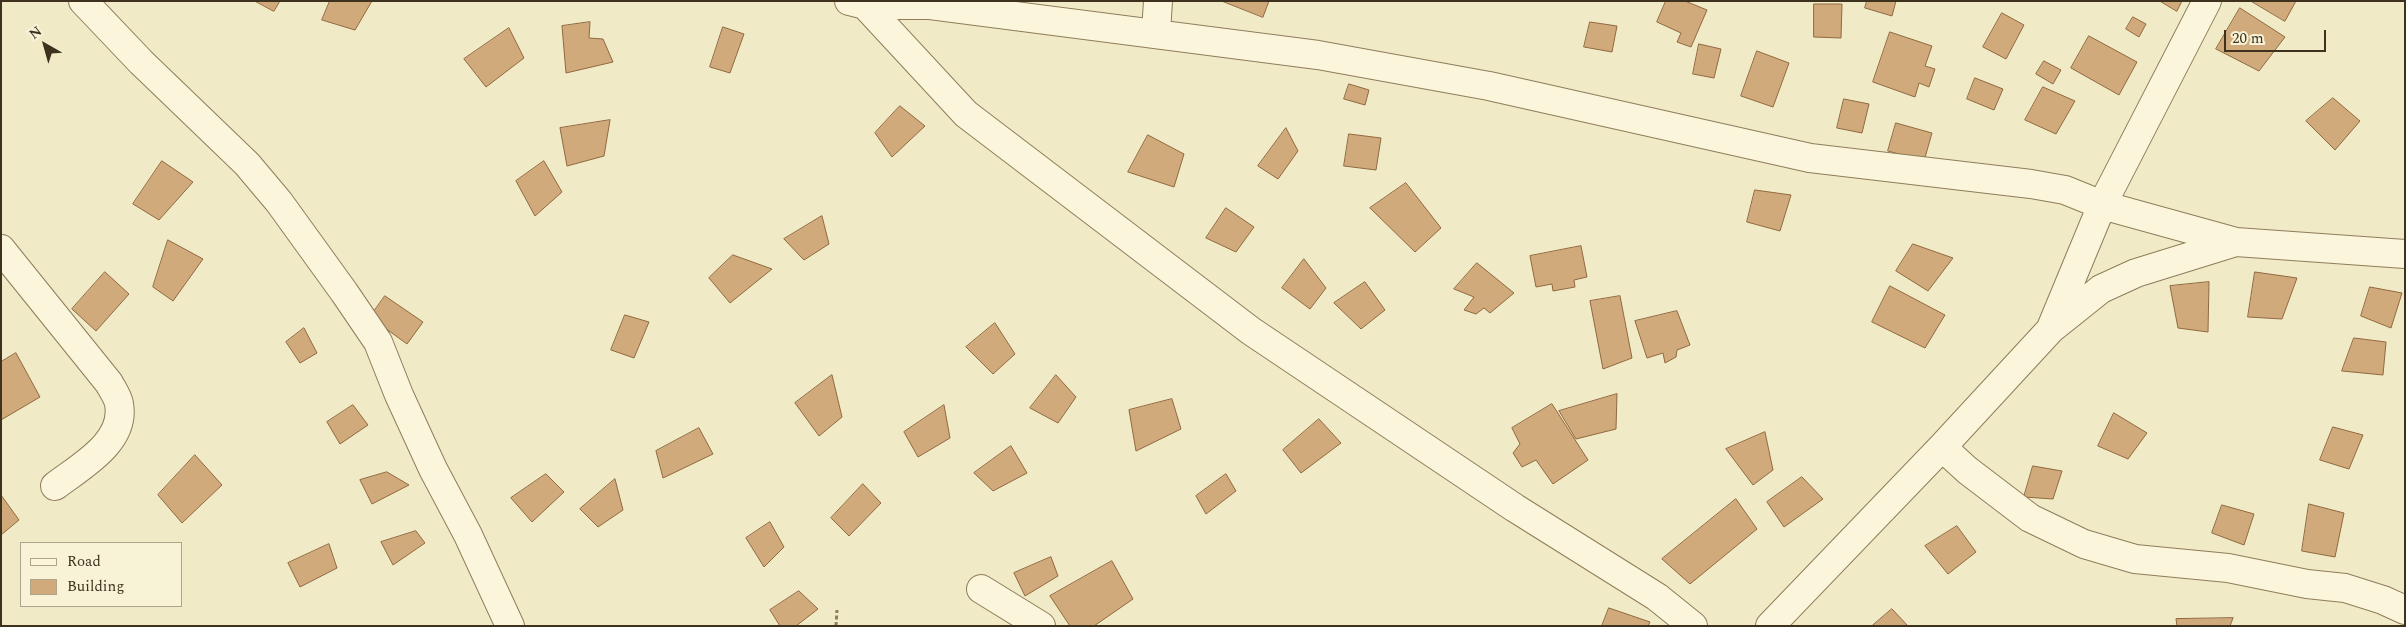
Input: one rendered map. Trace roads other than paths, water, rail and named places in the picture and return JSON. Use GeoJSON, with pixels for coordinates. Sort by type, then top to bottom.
{"type":"FeatureCollection","features":[{"type":"Feature","properties":{"kind":"street"},"geometry":{"type":"LineString","coordinates":[[83,1],[141,62],[247,164],[279,202],[344,292],[378,342],[407,412],[468,535],[510,626]]}},
{"type":"Feature","properties":{"kind":"street"},"geometry":{"type":"LineString","coordinates":[[1156,32],[1158,1]]}},
{"type":"Feature","properties":{"kind":"street"},"geometry":{"type":"LineString","coordinates":[[2051,329],[2102,205],[2207,1]]}},
{"type":"Feature","properties":{"kind":"street"},"geometry":{"type":"LineString","coordinates":[[857,3],[986,6],[1318,55],[1489,86],[1810,158],[2022,183],[2065,190],[2102,205],[2236,242],[2405,254]]}},
{"type":"Feature","properties":{"kind":"street"},"geometry":{"type":"LineString","coordinates":[[857,3],[966,114],[1251,331],[1515,508],[1657,596],[1693,626]]}},
{"type":"Feature","properties":{"kind":"street"},"geometry":{"type":"LineString","coordinates":[[1770,626],[1942,447],[2051,329],[2101,289],[2136,272],[2236,242]]}},
{"type":"Feature","properties":{"kind":"street"},"geometry":{"type":"LineString","coordinates":[[1,249],[109,383],[119,404],[119,426],[102,450],[55,486]]}},
{"type":"Feature","properties":{"kind":"street"},"geometry":{"type":"LineString","coordinates":[[1942,447],[1967,470],[2030,518],[2084,544],[2135,559],[2228,568],[2307,584],[2345,588],[2383,600],[2405,610]]}},
{"type":"Feature","properties":{"kind":"street"},"geometry":{"type":"LineString","coordinates":[[981,589],[1041,626]]}}]}
